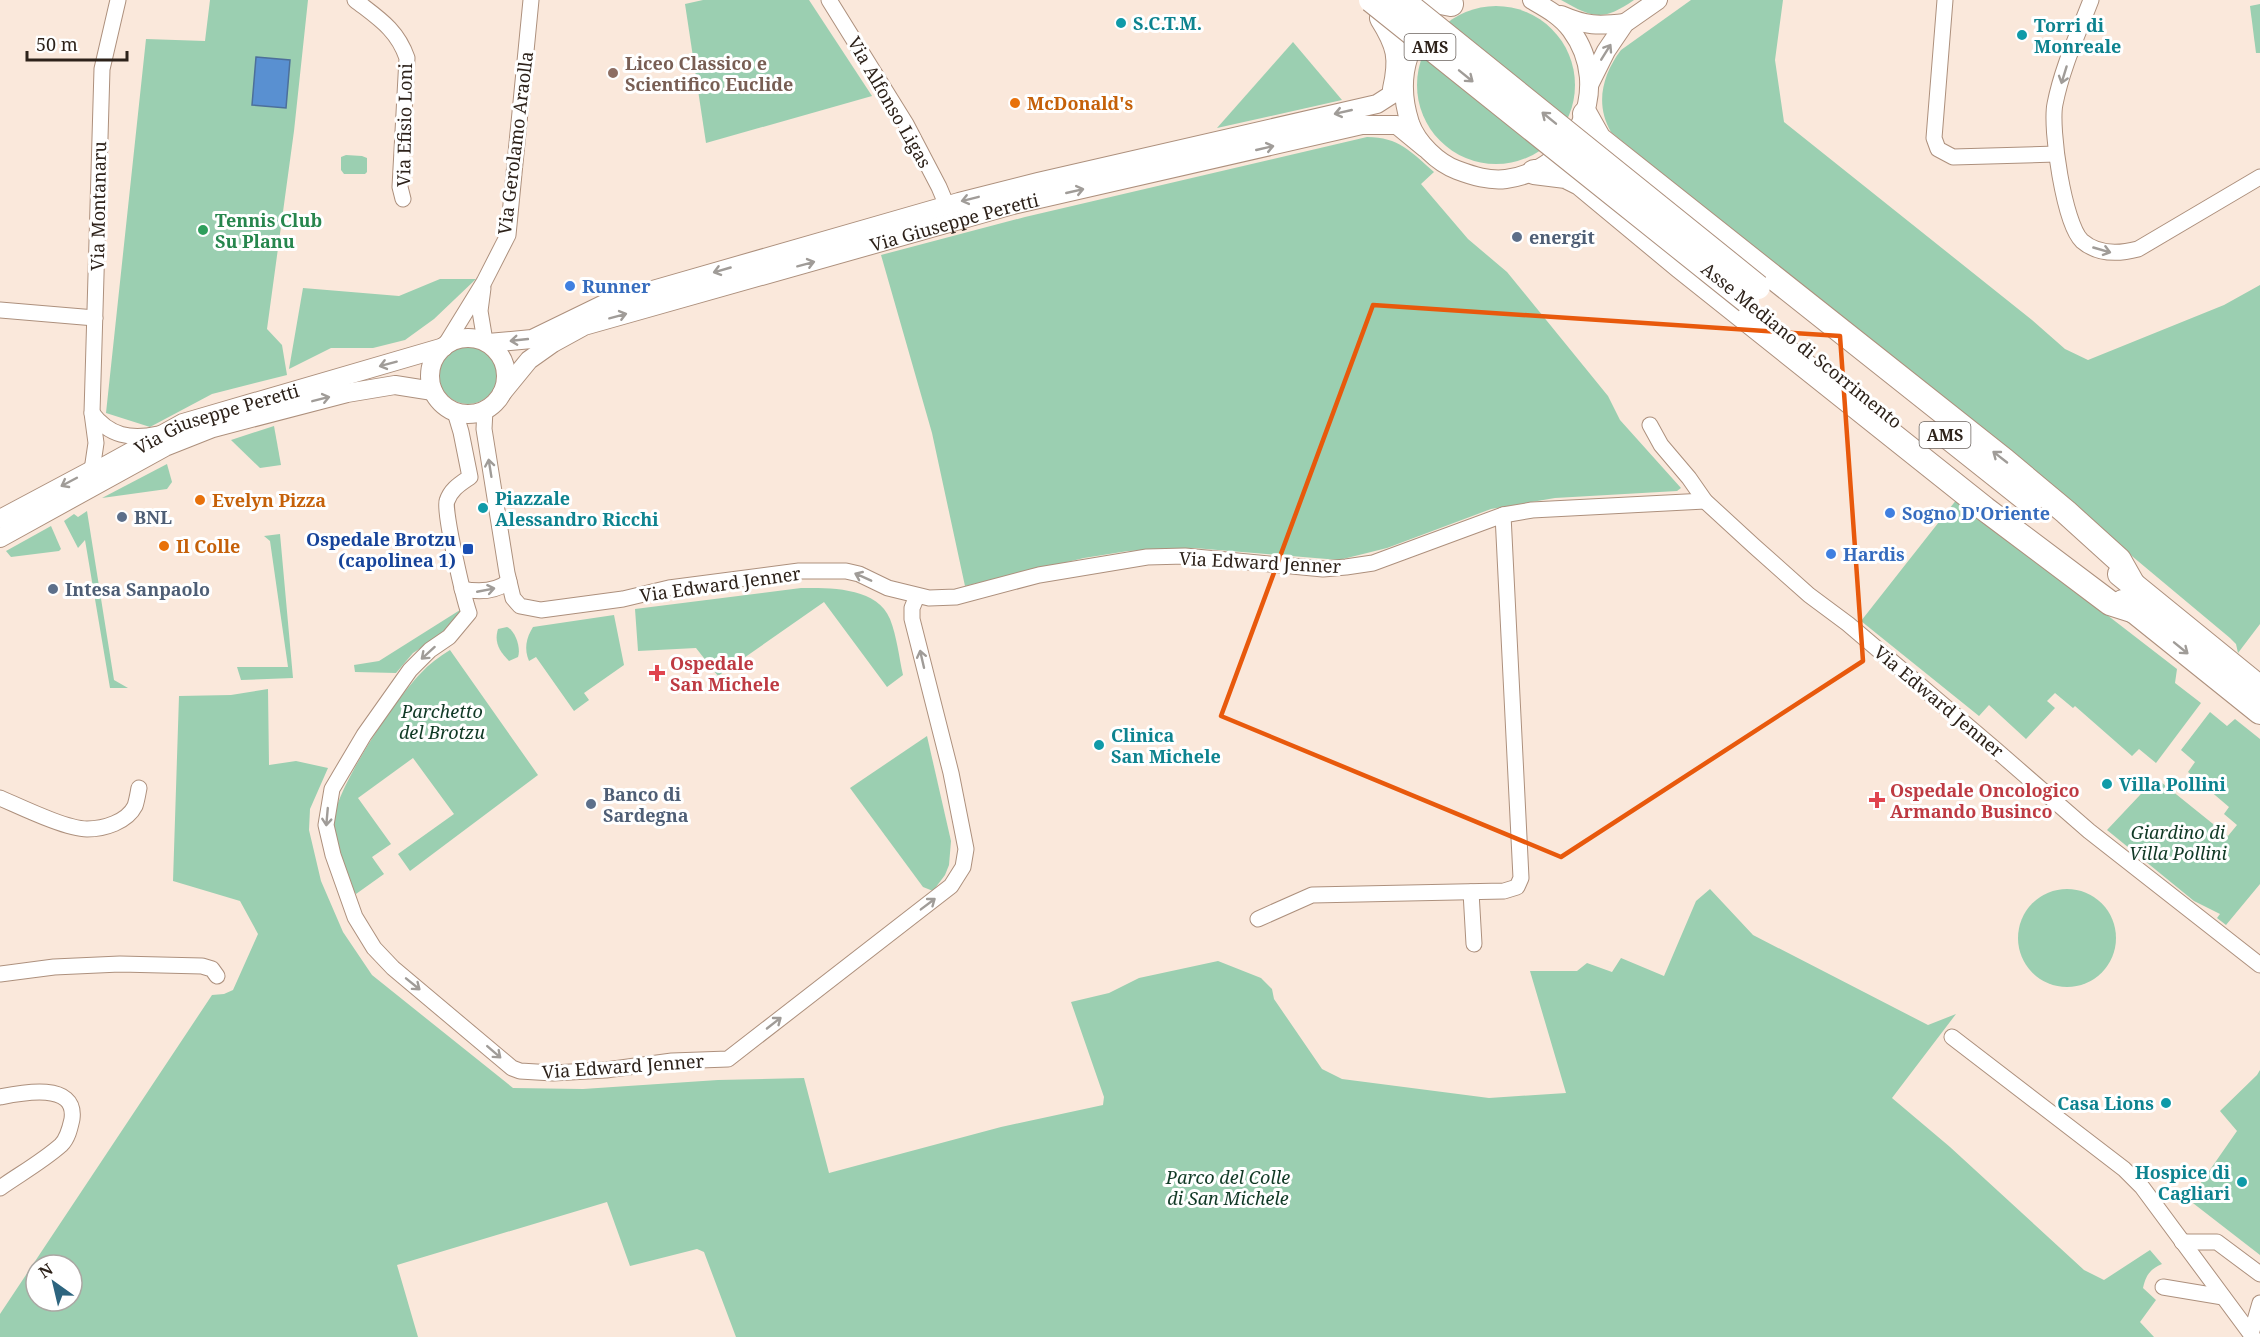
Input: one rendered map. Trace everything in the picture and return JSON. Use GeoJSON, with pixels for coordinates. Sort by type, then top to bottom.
{"type":"FeatureCollection","features":[{"type":"Feature","properties":{"kind":"highway"},"geometry":{"type":"LineString","coordinates":[[1359,0],[1376,9],[1413,43]]}},
{"type":"Feature","properties":{"kind":"highway","name":"Asse Mediano di Scorrimento"},"geometry":{"type":"LineString","coordinates":[[1402,0],[1752,294],[2260,712]]}},
{"type":"Feature","properties":{"kind":"highway"},"geometry":{"type":"LineString","coordinates":[[1376,9],[1398,49],[1399,85]]}},
{"type":"Feature","properties":{"kind":"highway","name":"Asse Mediano di Scorrimento"},"geometry":{"type":"LineString","coordinates":[[1376,9],[2133,583],[2260,688]]}},
{"type":"Feature","properties":{"kind":"highway"},"geometry":{"type":"LineString","coordinates":[[1585,114],[1599,139],[2014,468],[2119,560],[2133,583]]}},
{"type":"Feature","properties":{"kind":"highway"},"geometry":{"type":"LineString","coordinates":[[1534,172],[1566,176],[1580,183],[1985,509],[2110,603],[2135,611]]}},
{"type":"Feature","properties":{"kind":"highway"},"geometry":{"type":"LineString","coordinates":[[1629,222],[1627,204],[1631,196],[1639,190],[1660,189]]}},
{"type":"Feature","properties":{"kind":"street","name":"Via Montanaru"},"geometry":{"type":"LineString","coordinates":[[92,470],[96,443],[92,413],[102,69],[118,0]]}},
{"type":"Feature","properties":{"kind":"street","name":"Via Efisio Loni"},"geometry":{"type":"LineString","coordinates":[[355,0],[393,30],[407,57],[400,187],[404,199]]}},
{"type":"Feature","properties":{"kind":"street","name":"Via Gerolamo Araolla"},"geometry":{"type":"LineString","coordinates":[[444,347],[484,282],[508,235],[531,0]]}},
{"type":"Feature","properties":{"kind":"street","name":"Via Alfonso Ligas"},"geometry":{"type":"LineString","coordinates":[[829,0],[906,124],[947,206]]}},
{"type":"Feature","properties":{"kind":"street"},"geometry":{"type":"LineString","coordinates":[[1532,0],[1579,23],[1600,25],[1625,23]]}},
{"type":"Feature","properties":{"kind":"street"},"geometry":{"type":"LineString","coordinates":[[1534,172],[1562,152],[1577,134],[1585,114],[1590,83],[1601,59],[1625,23],[1658,0]]}},
{"type":"Feature","properties":{"kind":"street"},"geometry":{"type":"LineString","coordinates":[[1945,0],[1934,138],[1938,149],[1953,156],[2056,154]]}},
{"type":"Feature","properties":{"kind":"street"},"geometry":{"type":"LineString","coordinates":[[2091,0],[2055,105],[2056,154],[2071,222],[2082,241],[2099,251],[2119,254],[2138,249],[2260,177]]}},
{"type":"Feature","properties":{"kind":"street"},"geometry":{"type":"LineString","coordinates":[[1425,148],[1412,128],[1399,85],[1413,43],[1448,1]]}},
{"type":"Feature","properties":{"kind":"street"},"geometry":{"type":"LineString","coordinates":[[1551,10],[1571,30],[1585,55],[1590,83]]}},
{"type":"Feature","properties":{"kind":"street","name":"Via Giuseppe Peretti"},"geometry":{"type":"LineString","coordinates":[[0,519],[92,470],[105,466],[183,423],[209,414],[444,347],[459,339],[476,339],[486,342],[532,339],[604,304],[1038,182],[1377,104],[1399,85]]}},
{"type":"Feature","properties":{"kind":"street","name":"Via Giuseppe Peretti"},"geometry":{"type":"LineString","coordinates":[[485,410],[495,403],[529,360],[553,343],[584,326],[1013,205],[1362,125],[1397,125],[1448,167],[1476,178],[1505,179],[1534,172]]}},
{"type":"Feature","properties":{"kind":"street"},"geometry":{"type":"LineString","coordinates":[[484,282],[480,311],[486,342],[499,353],[505,365],[506,380],[502,393]]}},
{"type":"Feature","properties":{"kind":"street"},"geometry":{"type":"LineString","coordinates":[[0,310],[95,318]]}},
{"type":"Feature","properties":{"kind":"street"},"geometry":{"type":"LineString","coordinates":[[444,347],[435,357],[430,370],[433,391],[446,407],[455,412],[475,414],[485,410],[484,429],[509,581],[502,587],[476,592],[462,589],[446,503],[453,489],[470,477],[455,412]]}},
{"type":"Feature","properties":{"kind":"street","name":"Via Giuseppe Peretti"},"geometry":{"type":"LineString","coordinates":[[0,538],[165,447],[213,428],[347,393],[395,385],[433,391]]}},
{"type":"Feature","properties":{"kind":"street"},"geometry":{"type":"LineString","coordinates":[[92,413],[108,429],[119,435],[131,438],[166,432]]}},
{"type":"Feature","properties":{"kind":"street","name":"Via Edward Jenner"},"geometry":{"type":"LineString","coordinates":[[1650,425],[1661,445],[1705,501],[1809,595],[1848,624],[2089,831],[2260,965]]}},
{"type":"Feature","properties":{"kind":"street","name":"Via Edward Jenner"},"geometry":{"type":"LineString","coordinates":[[509,581],[513,597],[520,606],[541,610],[623,599],[669,588],[799,571],[846,571],[859,574],[888,588],[917,596],[956,597],[1039,575],[1147,557],[1185,556],[1323,569],[1346,567],[1373,562],[1503,515],[1543,510],[1705,501]]}},
{"type":"Feature","properties":{"kind":"street"},"geometry":{"type":"LineString","coordinates":[[1258,920],[1312,895],[1504,891],[1517,887],[1521,878],[1503,515]]}},
{"type":"Feature","properties":{"kind":"street","name":"Via Edward Jenner"},"geometry":{"type":"LineString","coordinates":[[462,589],[469,613],[449,637],[430,650],[410,670],[364,735],[332,789],[326,825],[333,855],[355,916],[374,948],[393,968],[512,1068],[520,1071],[553,1073],[606,1071],[672,1061],[728,1059],[951,886],[963,867],[966,849],[951,773],[912,618],[912,608],[917,596]]}},
{"type":"Feature","properties":{"kind":"street"},"geometry":{"type":"LineString","coordinates":[[0,798],[64,823],[86,829],[108,826],[125,818],[135,806],[139,788]]}},
{"type":"Feature","properties":{"kind":"street"},"geometry":{"type":"LineString","coordinates":[[1471,892],[1474,944]]}},
{"type":"Feature","properties":{"kind":"street"},"geometry":{"type":"LineString","coordinates":[[0,974],[54,967],[120,964],[202,966],[212,969],[217,976]]}},
{"type":"Feature","properties":{"kind":"street"},"geometry":{"type":"LineString","coordinates":[[1952,1037],[2124,1169],[2142,1187],[2252,1335]]}},
{"type":"Feature","properties":{"kind":"street"},"geometry":{"type":"LineString","coordinates":[[0,1097],[43,1091],[58,1095],[68,1102],[72,1114],[70,1130],[63,1143],[0,1188]]}},
{"type":"Feature","properties":{"kind":"street"},"geometry":{"type":"LineString","coordinates":[[2182,1242],[2217,1242],[2260,1275]]}},
{"type":"Feature","properties":{"kind":"street"},"geometry":{"type":"LineString","coordinates":[[2163,1287],[2223,1297]]}},
{"type":"Feature","properties":{"kind":"street"},"geometry":{"type":"LineString","coordinates":[[2252,1335],[2260,1303]]}},
{"type":"Feature","properties":{"kind":"highlighted area"},"geometry":{"type":"Polygon","coordinates":[[[1373,305],[1840,336],[1863,661],[1561,857],[1221,716],[1373,305]]]}},
{"type":"Feature","properties":{"kind":"green space","name":"Tennis Club Su Planu"},"geometry":{"type":"Polygon","coordinates":[[[210,0],[308,0],[294,131],[267,329],[282,345],[287,375],[212,394],[150,427],[106,413],[146,39],[205,41],[210,0]]]}},
{"type":"Feature","properties":{"kind":"green space"},"geometry":{"type":"Polygon","coordinates":[[[703,0],[809,0],[872,96],[706,143],[685,4],[703,0]]]}},
{"type":"Feature","properties":{"kind":"green space"},"geometry":{"type":"Polygon","coordinates":[[[1561,0],[1634,0],[1614,12],[1598,15],[1581,11],[1561,0]]]}},
{"type":"Feature","properties":{"kind":"green space"},"geometry":{"type":"Polygon","coordinates":[[[1691,0],[1783,0],[1775,60],[1784,122],[2032,320],[2065,349],[2088,360],[2224,305],[2260,285],[2260,624],[2238,653],[2236,644],[2230,638],[2078,511],[1611,132],[1606,122],[1602,101],[1605,80],[1614,60],[1621,50],[1691,0]]]}},
{"type":"Feature","properties":{"kind":"green space"},"geometry":{"type":"Polygon","coordinates":[[[2260,4],[2260,53],[2256,53],[2250,6],[2260,4]]]}},
{"type":"Feature","properties":{"kind":"green space"},"geometry":{"type":"Polygon","coordinates":[[[1496,6],[1526,12],[1552,29],[1569,55],[1575,85],[1569,115],[1552,141],[1526,158],[1496,164],[1466,158],[1440,141],[1423,115],[1417,85],[1423,55],[1440,29],[1466,12],[1496,6]]]}},
{"type":"Feature","properties":{"kind":"green space"},"geometry":{"type":"Polygon","coordinates":[[[1293,42],[1342,100],[1217,128],[1293,42]]]}},
{"type":"Feature","properties":{"kind":"green space"},"geometry":{"type":"Polygon","coordinates":[[[1367,137],[1388,140],[1404,147],[1434,172],[1421,184],[1468,239],[1507,272],[1608,396],[1620,420],[1681,488],[1677,491],[1555,498],[1491,509],[1387,548],[1339,560],[1194,548],[1128,551],[1084,558],[965,586],[932,433],[881,255],[1025,217],[1367,137]]]}},
{"type":"Feature","properties":{"kind":"green space"},"geometry":{"type":"Polygon","coordinates":[[[346,155],[367,158],[367,172],[365,174],[344,174],[341,170],[341,157],[346,155]]]}},
{"type":"Feature","properties":{"kind":"green space"},"geometry":{"type":"Polygon","coordinates":[[[440,279],[476,279],[434,319],[405,340],[373,348],[331,348],[289,369],[303,288],[399,296],[440,279]]]}},
{"type":"Feature","properties":{"kind":"green space"},"geometry":{"type":"Polygon","coordinates":[[[462,346],[474,346],[489,354],[497,369],[497,381],[489,396],[474,404],[462,404],[447,396],[439,381],[439,369],[447,354],[462,346]]]}},
{"type":"Feature","properties":{"kind":"green space"},"geometry":{"type":"Polygon","coordinates":[[[274,426],[281,465],[260,468],[231,440],[274,426]]]}},
{"type":"Feature","properties":{"kind":"green space"},"geometry":{"type":"Polygon","coordinates":[[[167,464],[172,482],[167,489],[102,498],[167,464]]]}},
{"type":"Feature","properties":{"kind":"green space"},"geometry":{"type":"Polygon","coordinates":[[[1957,499],[2177,669],[2175,683],[2201,703],[2156,763],[2139,749],[2132,756],[2075,706],[2073,708],[2055,693],[2047,701],[2055,708],[2026,739],[1989,705],[1979,716],[1861,621],[1957,499]]]}},
{"type":"Feature","properties":{"kind":"green space"},"geometry":{"type":"Polygon","coordinates":[[[87,511],[114,680],[128,688],[110,688],[85,540],[78,548],[64,521],[74,514],[78,517],[87,511]]]}},
{"type":"Feature","properties":{"kind":"green space"},"geometry":{"type":"Polygon","coordinates":[[[51,526],[61,549],[59,551],[11,557],[6,551],[51,526]]]}},
{"type":"Feature","properties":{"kind":"green space"},"geometry":{"type":"Polygon","coordinates":[[[280,534],[293,678],[241,680],[237,667],[288,667],[270,541],[264,536],[280,534]]]}},
{"type":"Feature","properties":{"kind":"green space"},"geometry":{"type":"Polygon","coordinates":[[[801,588],[839,589],[852,592],[864,595],[884,608],[896,640],[903,675],[887,687],[824,602],[718,676],[696,648],[638,651],[635,609],[801,588]]]}},
{"type":"Feature","properties":{"kind":"green space"},"geometry":{"type":"Polygon","coordinates":[[[460,610],[460,618],[455,626],[413,653],[396,673],[355,672],[354,665],[379,661],[460,610]]]}},
{"type":"Feature","properties":{"kind":"green space"},"geometry":{"type":"Polygon","coordinates":[[[614,615],[624,665],[584,693],[589,700],[574,711],[536,657],[529,661],[526,648],[529,635],[533,627],[614,615]]]}},
{"type":"Feature","properties":{"kind":"green space"},"geometry":{"type":"Polygon","coordinates":[[[507,627],[515,636],[519,650],[518,657],[509,661],[497,642],[498,629],[507,627]]]}},
{"type":"Feature","properties":{"kind":"green space","name":"Parchetto del Brotzu"},"geometry":{"type":"Polygon","coordinates":[[[450,650],[538,775],[410,871],[398,854],[454,814],[413,758],[358,798],[391,844],[372,857],[384,874],[356,894],[343,869],[334,842],[333,824],[336,809],[368,745],[397,702],[424,670],[450,650]]]}},
{"type":"Feature","properties":{"kind":"green space","name":"Parco del Colle di San Michele"},"geometry":{"type":"Polygon","coordinates":[[[268,689],[269,765],[296,761],[328,768],[310,809],[309,830],[321,881],[343,932],[372,975],[513,1088],[583,1089],[718,1080],[804,1078],[829,1173],[1001,1127],[1103,1105],[1104,1097],[1071,1002],[1109,993],[1139,978],[1218,961],[1261,978],[1272,989],[1274,999],[1322,1069],[1342,1079],[1489,1098],[1566,1093],[1530,971],[1577,971],[1587,963],[1612,972],[1621,958],[1664,976],[1696,901],[1710,889],[1753,935],[1928,1025],[1956,1014],[1892,1098],[1950,1147],[2084,1270],[2104,1280],[2150,1250],[2162,1264],[2154,1268],[2146,1279],[2143,1288],[2156,1300],[2140,1322],[2154,1337],[736,1337],[704,1252],[697,1249],[630,1266],[607,1202],[397,1265],[418,1337],[0,1337],[0,1314],[24,1278],[24,1313],[84,1313],[84,1253],[41,1253],[212,995],[224,994],[233,990],[258,934],[240,901],[173,881],[179,696],[231,695],[268,689]]]}},
{"type":"Feature","properties":{"kind":"green space","name":"Giardino di Villa Pollini"},"geometry":{"type":"Polygon","coordinates":[[[2210,712],[2227,726],[2235,719],[2260,739],[2260,884],[2226,925],[2217,918],[2220,914],[2194,901],[2107,830],[2156,778],[2228,836],[2237,825],[2224,814],[2229,807],[2188,772],[2195,762],[2181,750],[2210,712]]]}},
{"type":"Feature","properties":{"kind":"green space"},"geometry":{"type":"Polygon","coordinates":[[[927,736],[951,841],[949,865],[945,875],[933,891],[923,887],[850,788],[927,736]]]}},
{"type":"Feature","properties":{"kind":"green space"},"geometry":{"type":"Polygon","coordinates":[[[2067,889],[2086,892],[2102,903],[2113,919],[2116,938],[2113,957],[2102,973],[2086,984],[2067,987],[2048,984],[2032,973],[2021,957],[2018,938],[2021,919],[2032,903],[2048,892],[2067,889]]]}},
{"type":"Feature","properties":{"kind":"green space"},"geometry":{"type":"Polygon","coordinates":[[[2260,1070],[2260,1255],[2189,1200],[2237,1131],[2220,1111],[2260,1070]]]}},
{"type":"Feature","properties":{"kind":"water"},"geometry":{"type":"Polygon","coordinates":[[[256,57],[290,60],[286,108],[252,105],[256,57]]]}},
{"type":"Feature","properties":{"kind":"place","name":"S.C.T.M."},"geometry":{"type":"Point","coordinates":[1121,23]}},
{"type":"Feature","properties":{"kind":"place","name":"Torri di Monreale"},"geometry":{"type":"Point","coordinates":[2022,35]}},
{"type":"Feature","properties":{"kind":"place","name":"Liceo Classico e Scientifico Euclide"},"geometry":{"type":"Point","coordinates":[613,73]}},
{"type":"Feature","properties":{"kind":"place","name":"McDonald's"},"geometry":{"type":"Point","coordinates":[1015,103]}},
{"type":"Feature","properties":{"kind":"place","name":"Tennis Club Su Planu"},"geometry":{"type":"Point","coordinates":[203,230]}},
{"type":"Feature","properties":{"kind":"place","name":"energit"},"geometry":{"type":"Point","coordinates":[1517,237]}},
{"type":"Feature","properties":{"kind":"place","name":"Runner"},"geometry":{"type":"Point","coordinates":[570,286]}},
{"type":"Feature","properties":{"kind":"place","name":"Evelyn Pizza"},"geometry":{"type":"Point","coordinates":[200,500]}},
{"type":"Feature","properties":{"kind":"place","name":"Piazzale Alessandro Ricchi"},"geometry":{"type":"Point","coordinates":[483,508]}},
{"type":"Feature","properties":{"kind":"place","name":"Sogno D'Oriente"},"geometry":{"type":"Point","coordinates":[1890,513]}},
{"type":"Feature","properties":{"kind":"place","name":"BNL"},"geometry":{"type":"Point","coordinates":[122,517]}},
{"type":"Feature","properties":{"kind":"place","name":"Il Colle"},"geometry":{"type":"Point","coordinates":[164,546]}},
{"type":"Feature","properties":{"kind":"place","name":"Ospedale Brotzu (capolinea 1)"},"geometry":{"type":"Point","coordinates":[468,549]}},
{"type":"Feature","properties":{"kind":"place","name":"Hardis"},"geometry":{"type":"Point","coordinates":[1831,554]}},
{"type":"Feature","properties":{"kind":"place","name":"Intesa Sanpaolo"},"geometry":{"type":"Point","coordinates":[53,589]}},
{"type":"Feature","properties":{"kind":"place","name":"Ospedale San Michele"},"geometry":{"type":"Point","coordinates":[657,673]}},
{"type":"Feature","properties":{"kind":"place","name":"Clinica San Michele"},"geometry":{"type":"Point","coordinates":[1099,745]}},
{"type":"Feature","properties":{"kind":"place","name":"Villa Pollini"},"geometry":{"type":"Point","coordinates":[2107,784]}},
{"type":"Feature","properties":{"kind":"place","name":"Ospedale Oncologico Armando Businco"},"geometry":{"type":"Point","coordinates":[1877,800]}},
{"type":"Feature","properties":{"kind":"place","name":"Banco di Sardegna"},"geometry":{"type":"Point","coordinates":[591,804]}},
{"type":"Feature","properties":{"kind":"place","name":"Casa Lions"},"geometry":{"type":"Point","coordinates":[2166,1103]}},
{"type":"Feature","properties":{"kind":"place","name":"Hospice di Cagliari"},"geometry":{"type":"Point","coordinates":[2242,1182]}}]}
